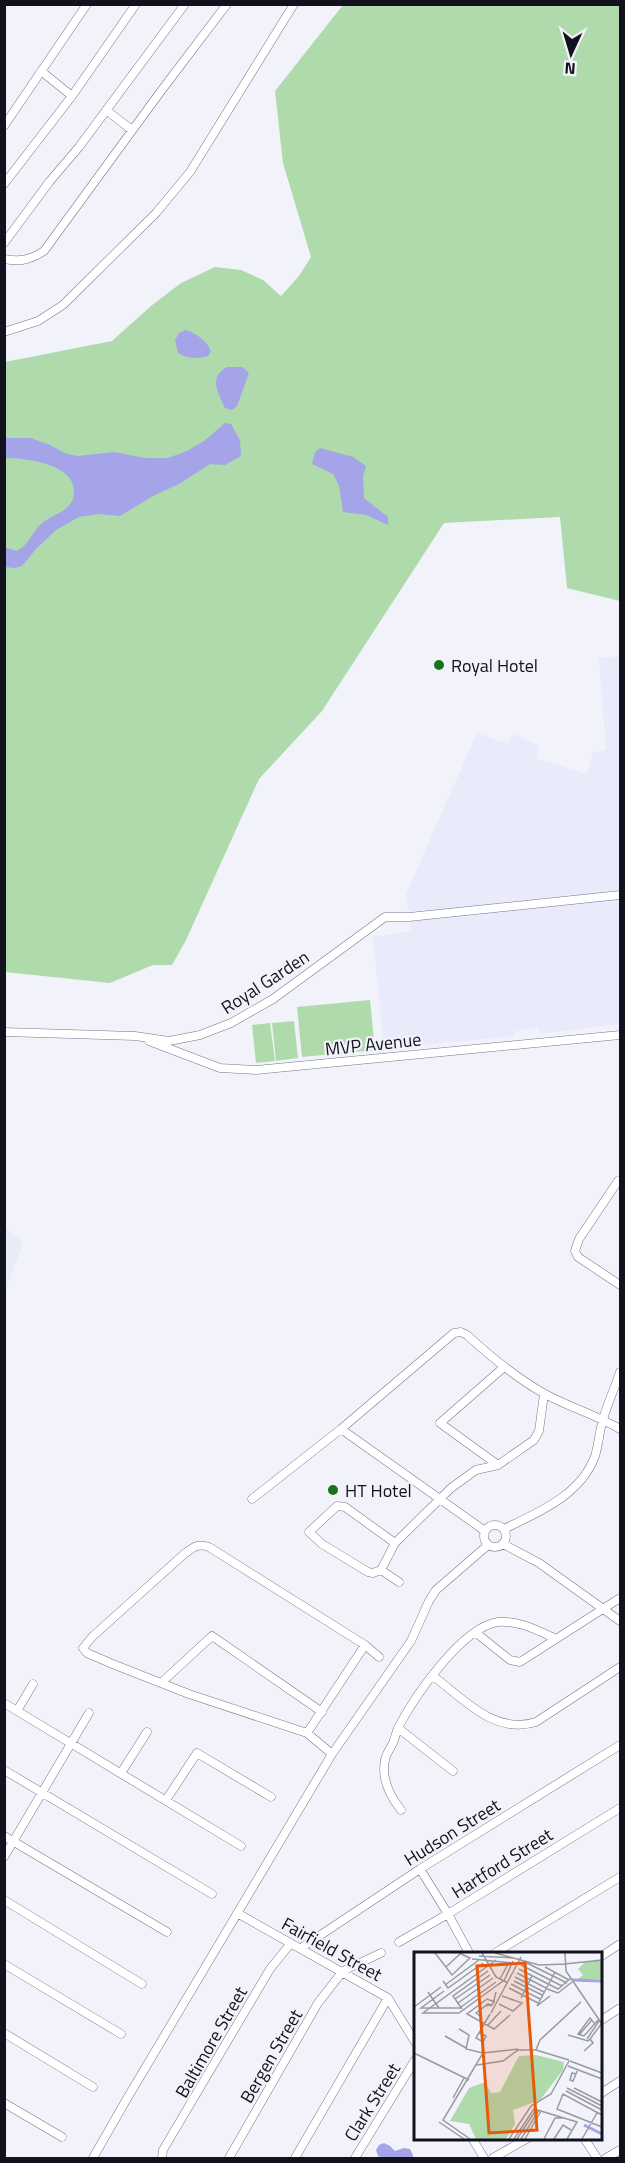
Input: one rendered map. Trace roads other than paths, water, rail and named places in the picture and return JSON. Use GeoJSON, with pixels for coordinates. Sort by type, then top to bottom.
{"type":"FeatureCollection","features":[{"type":"Feature","properties":{"kind":"street"},"geometry":{"type":"LineString","coordinates":[[4,126],[87,4]]}},
{"type":"Feature","properties":{"kind":"street"},"geometry":{"type":"LineString","coordinates":[[4,184],[72,96],[136,4]]}},
{"type":"Feature","properties":{"kind":"street"},"geometry":{"type":"LineString","coordinates":[[4,243],[182,8],[171,4]]}},
{"type":"Feature","properties":{"kind":"street"},"geometry":{"type":"LineString","coordinates":[[4,259],[23,261],[34,258],[44,251],[227,4]]}},
{"type":"Feature","properties":{"kind":"street"},"geometry":{"type":"LineString","coordinates":[[4,332],[38,321],[63,305],[156,213],[190,172],[294,4]]}},
{"type":"Feature","properties":{"kind":"street"},"geometry":{"type":"LineString","coordinates":[[41,71],[72,96]]}},
{"type":"Feature","properties":{"kind":"street"},"geometry":{"type":"LineString","coordinates":[[106,110],[132,130]]}},
{"type":"Feature","properties":{"kind":"street","name":"Royal Garden"},"geometry":{"type":"LineString","coordinates":[[4,1032],[135,1036],[169,1041],[200,1035],[231,1023],[273,999],[384,917],[409,917],[621,895]]}},
{"type":"Feature","properties":{"kind":"street","name":"MVP Avenue"},"geometry":{"type":"LineString","coordinates":[[135,1036],[220,1068],[256,1070],[621,1035]]}},
{"type":"Feature","properties":{"kind":"street"},"geometry":{"type":"LineString","coordinates":[[621,1183],[618,1182],[579,1239],[575,1251],[578,1257],[621,1285]]}},
{"type":"Feature","properties":{"kind":"street"},"geometry":{"type":"LineString","coordinates":[[252,1499],[341,1429],[454,1333],[461,1332],[467,1335],[503,1368],[544,1394],[621,1429]]}},
{"type":"Feature","properties":{"kind":"street"},"geometry":{"type":"LineString","coordinates":[[498,1465],[440,1423],[503,1368]]}},
{"type":"Feature","properties":{"kind":"street"},"geometry":{"type":"LineString","coordinates":[[504,1529],[547,1508],[571,1491],[585,1473],[595,1456],[603,1419],[621,1372]]}},
{"type":"Feature","properties":{"kind":"street"},"geometry":{"type":"LineString","coordinates":[[395,1543],[345,1507],[337,1506],[307,1533],[368,1572],[381,1570],[395,1543],[450,1488],[476,1470],[498,1465],[537,1436],[544,1394]]}},
{"type":"Feature","properties":{"kind":"street"},"geometry":{"type":"LineString","coordinates":[[341,1429],[485,1531]]}},
{"type":"Feature","properties":{"kind":"street"},"geometry":{"type":"LineString","coordinates":[[494,1524],[504,1529],[507,1538],[504,1544],[498,1547],[488,1545],[483,1537],[485,1531],[494,1524]]}},
{"type":"Feature","properties":{"kind":"street"},"geometry":{"type":"LineString","coordinates":[[332,1754],[307,1733],[161,1683],[87,1653],[83,1648],[92,1636],[198,1544],[209,1547],[365,1646],[378,1658]]}},
{"type":"Feature","properties":{"kind":"street"},"geometry":{"type":"LineString","coordinates":[[504,1544],[539,1563],[621,1621]]}},
{"type":"Feature","properties":{"kind":"street"},"geometry":{"type":"LineString","coordinates":[[93,2158],[332,1754],[411,1641],[436,1590],[488,1545]]}},
{"type":"Feature","properties":{"kind":"street"},"geometry":{"type":"LineString","coordinates":[[381,1570],[399,1582]]}},
{"type":"Feature","properties":{"kind":"street"},"geometry":{"type":"LineString","coordinates":[[475,1632],[515,1662],[526,1659],[554,1638],[621,1598]]}},
{"type":"Feature","properties":{"kind":"street"},"geometry":{"type":"LineString","coordinates":[[401,1810],[390,1795],[384,1774],[385,1757],[398,1728],[452,1651],[475,1632],[493,1623],[504,1622],[527,1626],[554,1638]]}},
{"type":"Feature","properties":{"kind":"street"},"geometry":{"type":"LineString","coordinates":[[161,1683],[212,1636],[322,1712]]}},
{"type":"Feature","properties":{"kind":"street"},"geometry":{"type":"LineString","coordinates":[[307,1733],[365,1646]]}},
{"type":"Feature","properties":{"kind":"street"},"geometry":{"type":"LineString","coordinates":[[434,1676],[488,1718],[504,1724],[520,1725],[536,1722],[621,1666]]}},
{"type":"Feature","properties":{"kind":"street"},"geometry":{"type":"LineString","coordinates":[[17,1711],[33,1684]]}},
{"type":"Feature","properties":{"kind":"street"},"geometry":{"type":"LineString","coordinates":[[4,1703],[241,1846]]}},
{"type":"Feature","properties":{"kind":"street"},"geometry":{"type":"LineString","coordinates":[[4,1857],[90,1713]]}},
{"type":"Feature","properties":{"kind":"street"},"geometry":{"type":"LineString","coordinates":[[398,1728],[453,1771]]}},
{"type":"Feature","properties":{"kind":"street"},"geometry":{"type":"LineString","coordinates":[[121,1773],[147,1732]]}},
{"type":"Feature","properties":{"kind":"street","name":"Hudson Street"},"geometry":{"type":"LineString","coordinates":[[301,1948],[420,1869],[621,1745]]}},
{"type":"Feature","properties":{"kind":"street"},"geometry":{"type":"LineString","coordinates":[[166,1800],[197,1753],[271,1797]]}},
{"type":"Feature","properties":{"kind":"street"},"geometry":{"type":"LineString","coordinates":[[4,1770],[212,1894]]}},
{"type":"Feature","properties":{"kind":"street","name":"Hartford Street"},"geometry":{"type":"LineString","coordinates":[[399,1942],[621,1808]]}},
{"type":"Feature","properties":{"kind":"street"},"geometry":{"type":"LineString","coordinates":[[4,1836],[167,1932]]}},
{"type":"Feature","properties":{"kind":"street"},"geometry":{"type":"LineString","coordinates":[[420,1869],[468,1952]]}},
{"type":"Feature","properties":{"kind":"street"},"geometry":{"type":"LineString","coordinates":[[497,1952],[621,1877]]}},
{"type":"Feature","properties":{"kind":"street"},"geometry":{"type":"LineString","coordinates":[[4,1900],[142,1984]]}},
{"type":"Feature","properties":{"kind":"street","name":"Fairfield Street"},"geometry":{"type":"LineString","coordinates":[[237,1913],[388,1998],[414,2040]]}},
{"type":"Feature","properties":{"kind":"street","name":"Baltimore Street"},"geometry":{"type":"LineString","coordinates":[[162,2158],[164,2150],[270,1969],[291,1943]]}},
{"type":"Feature","properties":{"kind":"street"},"geometry":{"type":"LineString","coordinates":[[601,1956],[621,1944]]}},
{"type":"Feature","properties":{"kind":"street"},"geometry":{"type":"LineString","coordinates":[[343,1971],[381,1953]]}},
{"type":"Feature","properties":{"kind":"street"},"geometry":{"type":"LineString","coordinates":[[4,1964],[121,2034]]}},
{"type":"Feature","properties":{"kind":"street","name":"Bergen Street"},"geometry":{"type":"LineString","coordinates":[[229,2158],[318,2003],[343,1971]]}},
{"type":"Feature","properties":{"kind":"street"},"geometry":{"type":"LineString","coordinates":[[295,2158],[388,1998]]}},
{"type":"Feature","properties":{"kind":"street"},"geometry":{"type":"LineString","coordinates":[[601,2020],[621,2008]]}},
{"type":"Feature","properties":{"kind":"street"},"geometry":{"type":"LineString","coordinates":[[4,2033],[93,2087]]}},
{"type":"Feature","properties":{"kind":"street","name":"Clark Street"},"geometry":{"type":"LineString","coordinates":[[354,2158],[414,2062]]}},
{"type":"Feature","properties":{"kind":"street"},"geometry":{"type":"LineString","coordinates":[[601,2093],[621,2081]]}},
{"type":"Feature","properties":{"kind":"street"},"geometry":{"type":"LineString","coordinates":[[4,2103],[62,2137]]}},
{"type":"Feature","properties":{"kind":"street"},"geometry":{"type":"LineString","coordinates":[[473,2139],[484,2158]]}},
{"type":"Feature","properties":{"kind":"street"},"geometry":{"type":"LineString","coordinates":[[493,2158],[526,2139]]}},
{"type":"Feature","properties":{"kind":"street"},"geometry":{"type":"LineString","coordinates":[[585,2139],[597,2158]]}},
{"type":"Feature","properties":{"kind":"street"},"geometry":{"type":"LineString","coordinates":[[606,2158],[621,2150]]}},
{"type":"Feature","properties":{"kind":"water"},"geometry":{"type":"Polygon","coordinates":[[[185,330],[204,340],[211,351],[208,356],[193,358],[178,353],[175,340],[179,333],[185,330]]]}},
{"type":"Feature","properties":{"kind":"water"},"geometry":{"type":"Polygon","coordinates":[[[227,367],[242,367],[249,373],[237,406],[232,410],[225,408],[216,386],[218,376],[227,367]]]}},
{"type":"Feature","properties":{"kind":"water"},"geometry":{"type":"Polygon","coordinates":[[[225,423],[231,424],[240,440],[241,456],[225,465],[210,464],[179,484],[153,496],[120,516],[98,514],[79,517],[56,530],[22,566],[5,567],[5,547],[16,551],[24,546],[41,524],[68,507],[74,492],[69,478],[54,467],[23,459],[5,458],[5,438],[31,438],[67,454],[78,456],[114,452],[145,458],[168,458],[204,441],[225,423]]]}},
{"type":"Feature","properties":{"kind":"water"},"geometry":{"type":"Polygon","coordinates":[[[320,448],[353,457],[366,466],[363,477],[364,498],[388,517],[388,525],[366,515],[343,512],[339,486],[333,474],[312,464],[315,452],[320,448]]]}},
{"type":"Feature","properties":{"kind":"water"},"geometry":{"type":"Polygon","coordinates":[[[384,2143],[395,2151],[410,2149],[413,2158],[378,2156],[376,2150],[384,2143]]]}},
{"type":"Feature","properties":{"kind":"place","name":"Royal Hotel"},"geometry":{"type":"Point","coordinates":[439,665]}},
{"type":"Feature","properties":{"kind":"place","name":"HT Hotel"},"geometry":{"type":"Point","coordinates":[333,1490]}}]}
